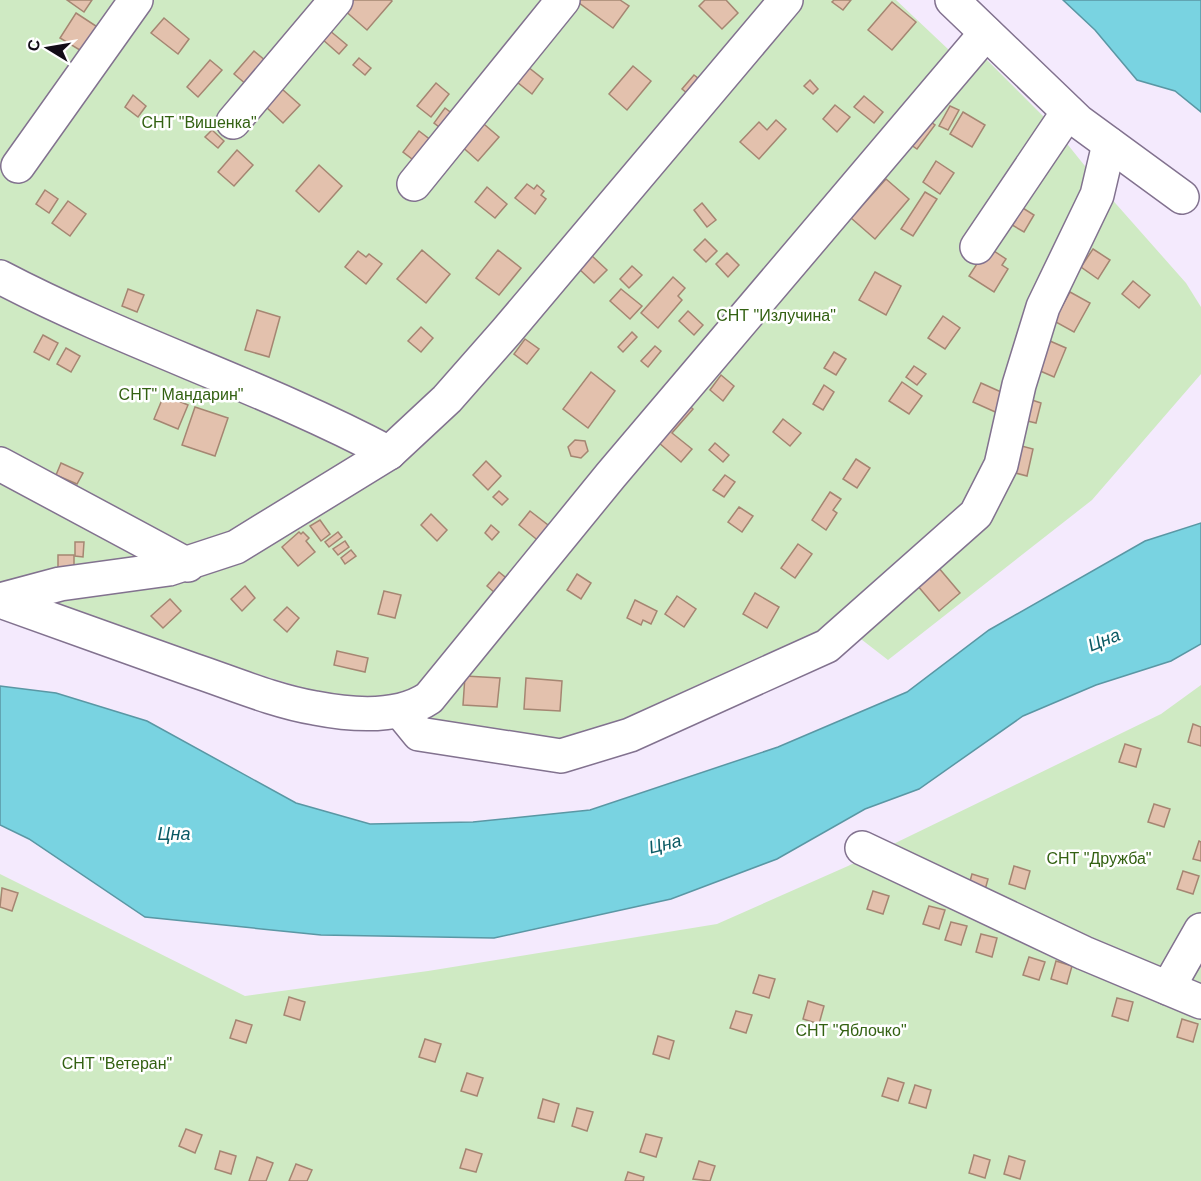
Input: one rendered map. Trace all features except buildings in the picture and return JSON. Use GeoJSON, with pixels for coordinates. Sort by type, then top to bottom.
{"type":"FeatureCollection","features":[{"type":"Feature","properties":{"kind":"street"},"geometry":{"type":"LineString","coordinates":[[18,166],[136,0]]}},
{"type":"Feature","properties":{"kind":"street"},"geometry":{"type":"LineString","coordinates":[[233,122],[336,0]]}},
{"type":"Feature","properties":{"kind":"street"},"geometry":{"type":"LineString","coordinates":[[414,184],[563,0]]}},
{"type":"Feature","properties":{"kind":"street"},"geometry":{"type":"LineString","coordinates":[[0,600],[60,584],[188,565],[236,548],[389,453],[447,399],[499,340],[786,0]]}},
{"type":"Feature","properties":{"kind":"street"},"geometry":{"type":"LineString","coordinates":[[952,0],[1068,112],[1182,197]]}},
{"type":"Feature","properties":{"kind":"street"},"geometry":{"type":"LineString","coordinates":[[0,600],[233,684],[314,708],[401,712],[416,707],[429,698],[611,475],[986,33]]}},
{"type":"Feature","properties":{"kind":"street"},"geometry":{"type":"LineString","coordinates":[[977,247],[1068,112]]}},
{"type":"Feature","properties":{"kind":"street"},"geometry":{"type":"LineString","coordinates":[[401,712],[419,734],[561,756],[630,735],[827,646],[976,514],[1001,465],[1019,385],[1043,308],[1097,195],[1109,144]]}},
{"type":"Feature","properties":{"kind":"street"},"geometry":{"type":"LineString","coordinates":[[0,277],[67,311],[306,412],[389,453]]}},
{"type":"Feature","properties":{"kind":"street"},"geometry":{"type":"LineString","coordinates":[[0,464],[188,565]]}},
{"type":"Feature","properties":{"kind":"street"},"geometry":{"type":"LineString","coordinates":[[862,849],[1084,953],[1201,1002]]}},
{"type":"Feature","properties":{"kind":"street"},"geometry":{"type":"LineString","coordinates":[[1168,988],[1201,930]]}},
{"type":"Feature","properties":{"kind":"green space","name":"СНТ \"Излучина\""},"geometry":{"type":"Polygon","coordinates":[[[0,0],[896,0],[967,67],[986,59],[1052,125],[1109,196],[1186,283],[1201,307],[1201,374],[1092,500],[888,660],[839,622],[803,644],[571,743],[422,724],[30,605],[175,580],[389,438],[230,539],[0,586],[0,0]]]}},
{"type":"Feature","properties":{"kind":"green space"},"geometry":{"type":"Polygon","coordinates":[[[1201,685],[1201,1181],[0,1181],[0,874],[245,996],[428,971],[717,924],[848,866],[1161,714],[1201,685]]]}},
{"type":"Feature","properties":{"kind":"water"},"geometry":{"type":"Polygon","coordinates":[[[1063,0],[1201,0],[1201,112],[1175,91],[1137,80],[1095,30],[1063,0]]]}},
{"type":"Feature","properties":{"kind":"water","name":"Цна"},"geometry":{"type":"Polygon","coordinates":[[[1201,523],[1201,644],[1171,661],[1096,685],[1023,716],[919,789],[865,809],[777,859],[671,899],[494,938],[321,935],[145,917],[29,839],[0,825],[0,686],[56,693],[147,721],[296,803],[370,824],[473,822],[590,810],[778,747],[907,692],[989,630],[1145,541],[1201,523]]]}},
{"type":"Feature","properties":{"kind":"park label","name":"СНТ \"Вишенка\""},"geometry":{"type":"Point","coordinates":[199,122]}},
{"type":"Feature","properties":{"kind":"park label","name":"СНТ\" Мандарин\""},"geometry":{"type":"Point","coordinates":[181,394]}},
{"type":"Feature","properties":{"kind":"park label","name":"СНТ \"Дружба\""},"geometry":{"type":"Point","coordinates":[1099,858]}},
{"type":"Feature","properties":{"kind":"park label","name":"СНТ \"Яблочко\""},"geometry":{"type":"Point","coordinates":[851,1030]}},
{"type":"Feature","properties":{"kind":"park label","name":"СНТ \"Ветеран\""},"geometry":{"type":"Point","coordinates":[117,1063]}}]}
